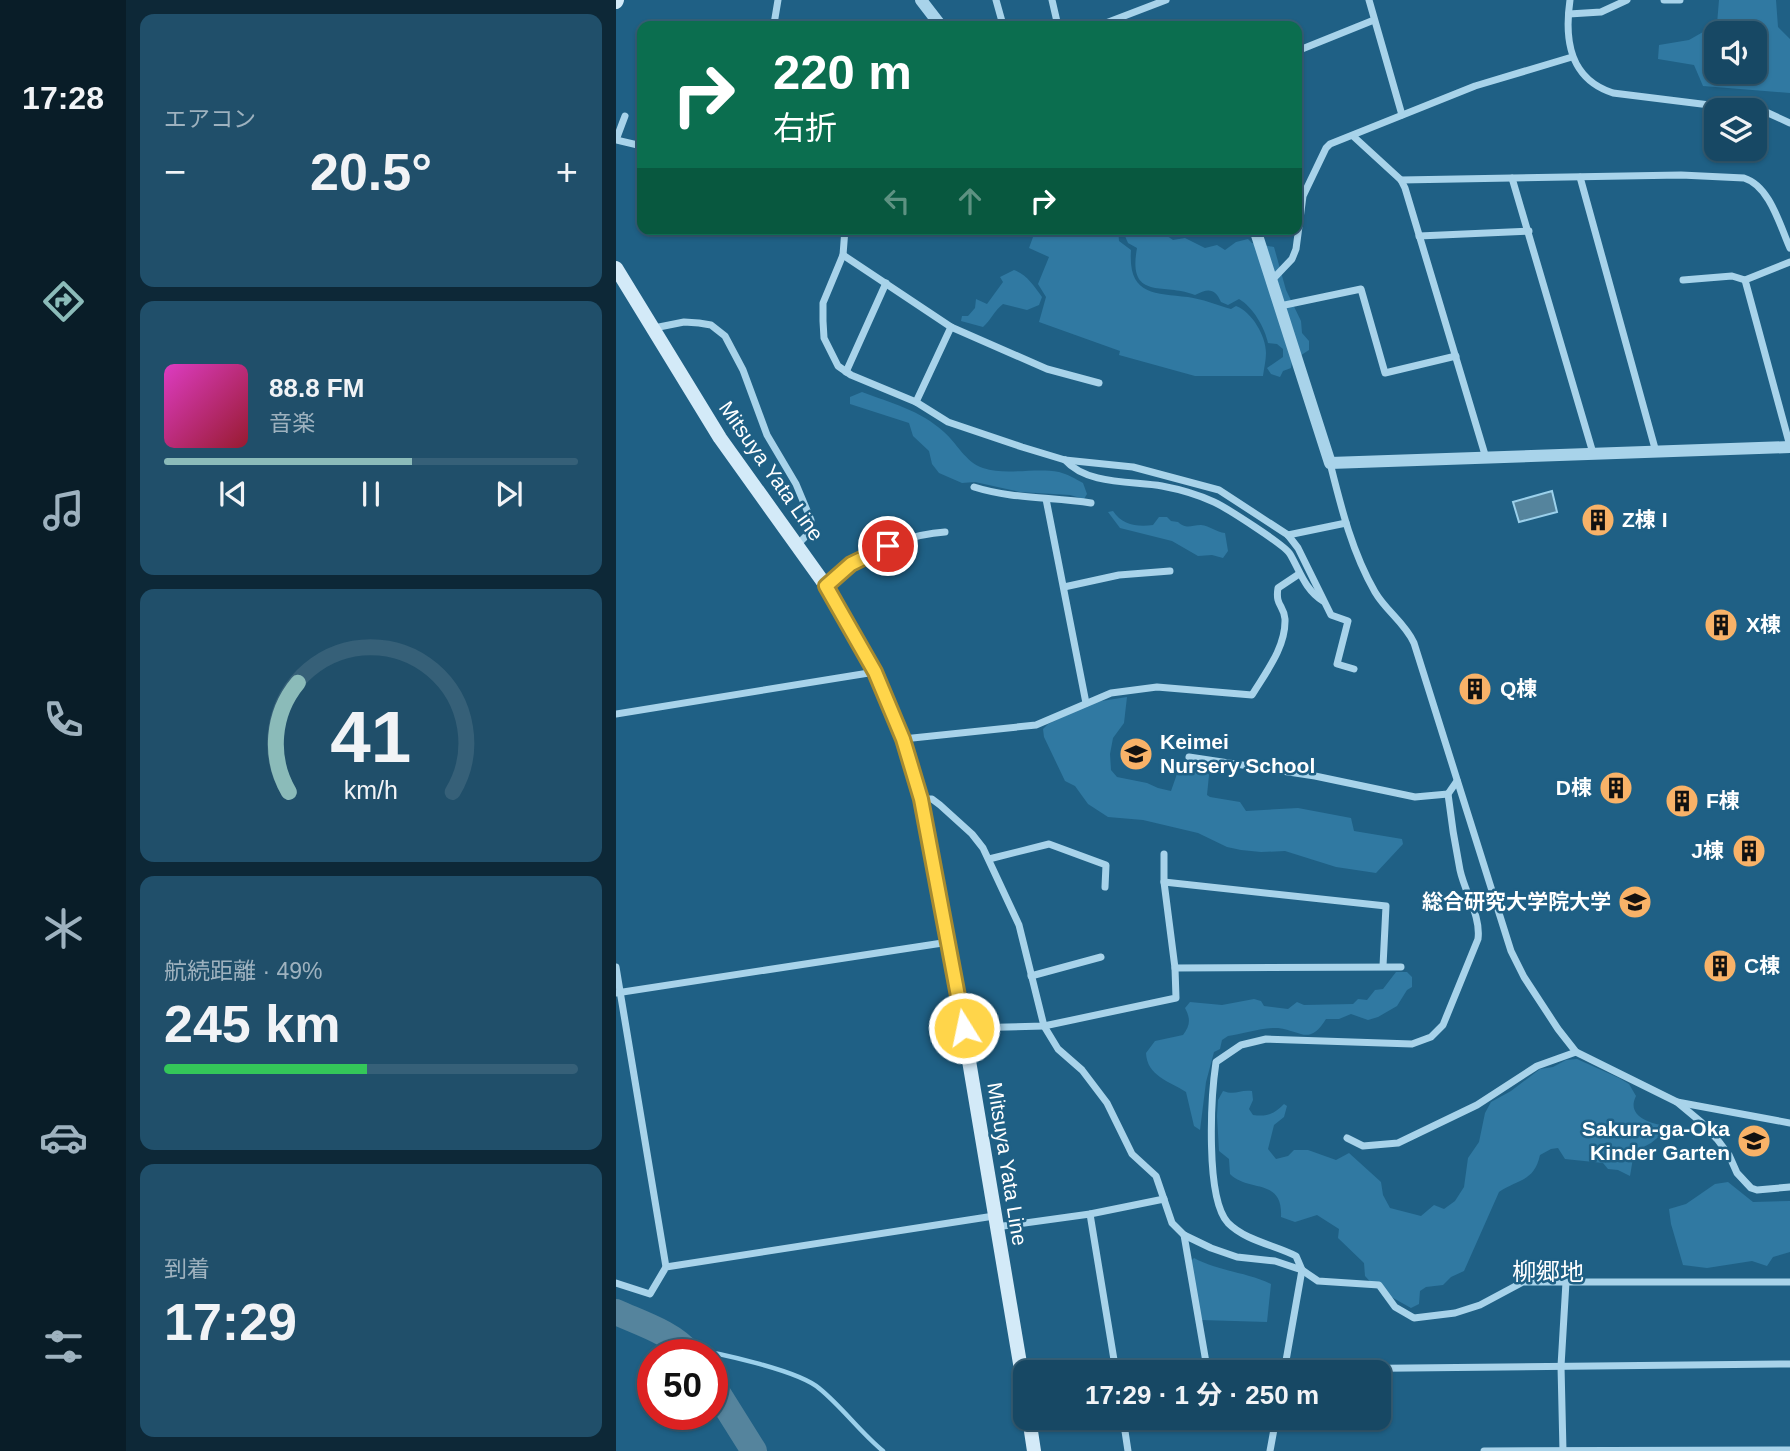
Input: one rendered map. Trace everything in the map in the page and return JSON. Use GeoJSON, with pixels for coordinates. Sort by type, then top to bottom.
{"type":"FeatureCollection","features":[{"type":"Feature","properties":{"kind":"main road","name":"Mitsuya Yata Line"},"geometry":{"type":"LineString","coordinates":[[616,268],[720,438],[826,586],[875,672],[903,739],[921,799],[964,1028],[1019,1360]]}},
{"type":"Feature","properties":{"kind":"main road"},"geometry":{"type":"LineString","coordinates":[[1031,1430],[1034,1451]]}},
{"type":"Feature","properties":{"kind":"street"},"geometry":{"type":"LineString","coordinates":[[774,21],[778,0]]}},
{"type":"Feature","properties":{"kind":"street"},"geometry":{"type":"LineString","coordinates":[[921,0],[937,21]]}},
{"type":"Feature","properties":{"kind":"street"},"geometry":{"type":"LineString","coordinates":[[996,0],[1002,21]]}},
{"type":"Feature","properties":{"kind":"street"},"geometry":{"type":"LineString","coordinates":[[1052,0],[1057,21]]}},
{"type":"Feature","properties":{"kind":"street"},"geometry":{"type":"LineString","coordinates":[[1111,21],[1166,0]]}},
{"type":"Feature","properties":{"kind":"street"},"geometry":{"type":"LineString","coordinates":[[1368,0],[1402,115]]}},
{"type":"Feature","properties":{"kind":"street"},"geometry":{"type":"LineString","coordinates":[[1569,14],[1601,12],[1627,0]]}},
{"type":"Feature","properties":{"kind":"street"},"geometry":{"type":"LineString","coordinates":[[1664,0],[1680,0]]}},
{"type":"Feature","properties":{"kind":"street"},"geometry":{"type":"LineString","coordinates":[[1569,1],[1572,57],[1578,69],[1592,84],[1613,93],[1766,112],[1790,123]]}},
{"type":"Feature","properties":{"kind":"street"},"geometry":{"type":"LineString","coordinates":[[1302,49],[1374,20]]}},
{"type":"Feature","properties":{"kind":"street"},"geometry":{"type":"LineString","coordinates":[[1302,204],[1303,196],[1330,144],[1486,82],[1572,57]]}},
{"type":"Feature","properties":{"kind":"street"},"geometry":{"type":"LineString","coordinates":[[625,116],[616,140],[637,145]]}},
{"type":"Feature","properties":{"kind":"street"},"geometry":{"type":"LineString","coordinates":[[1353,136],[1401,180],[1486,460]]}},
{"type":"Feature","properties":{"kind":"street"},"geometry":{"type":"LineString","coordinates":[[1401,180],[1682,175],[1736,177],[1751,180],[1765,195],[1790,248]]}},
{"type":"Feature","properties":{"kind":"street"},"geometry":{"type":"LineString","coordinates":[[1580,177],[1656,452]]}},
{"type":"Feature","properties":{"kind":"street"},"geometry":{"type":"LineString","coordinates":[[1512,178],[1592,453]]}},
{"type":"Feature","properties":{"kind":"street"},"geometry":{"type":"LineString","coordinates":[[1419,236],[1529,231]]}},
{"type":"Feature","properties":{"kind":"street"},"geometry":{"type":"LineString","coordinates":[[844,235],[843,255],[823,303],[822,321],[824,338],[838,366],[916,402],[948,422],[1065,460],[1133,467],[1219,490],[1288,535],[1298,548],[1331,615],[1348,621],[1337,664],[1354,669]]}},
{"type":"Feature","properties":{"kind":"street"},"geometry":{"type":"LineString","coordinates":[[1257,235],[1330,464],[1346,523],[1376,594],[1408,630],[1415,643],[1511,951],[1529,985],[1576,1052],[1677,1102],[1790,1123]]}},
{"type":"Feature","properties":{"kind":"street"},"geometry":{"type":"LineString","coordinates":[[1272,280],[1292,260],[1298,235]]}},
{"type":"Feature","properties":{"kind":"street"},"geometry":{"type":"LineString","coordinates":[[843,255],[951,327],[1046,369],[1099,383]]}},
{"type":"Feature","properties":{"kind":"street"},"geometry":{"type":"LineString","coordinates":[[1683,280],[1732,276],[1745,280],[1790,262]]}},
{"type":"Feature","properties":{"kind":"street"},"geometry":{"type":"LineString","coordinates":[[1330,464],[1790,447],[1745,280]]}},
{"type":"Feature","properties":{"kind":"street"},"geometry":{"type":"LineString","coordinates":[[846,372],[886,283]]}},
{"type":"Feature","properties":{"kind":"street"},"geometry":{"type":"LineString","coordinates":[[1280,306],[1361,289],[1385,373],[1456,356]]}},
{"type":"Feature","properties":{"kind":"street"},"geometry":{"type":"LineString","coordinates":[[654,328],[699,323],[711,325],[725,336],[743,370],[767,435],[796,484],[811,520],[810,532],[797,545]]}},
{"type":"Feature","properties":{"kind":"street"},"geometry":{"type":"LineString","coordinates":[[916,402],[951,327]]}},
{"type":"Feature","properties":{"kind":"street"},"geometry":{"type":"LineString","coordinates":[[1065,460],[1072,468],[1104,479],[1165,486],[1215,502],[1289,551],[1299,574],[1315,597],[1324,602]]}},
{"type":"Feature","properties":{"kind":"street"},"geometry":{"type":"LineString","coordinates":[[974,487],[996,494],[1091,503]]}},
{"type":"Feature","properties":{"kind":"street"},"geometry":{"type":"LineString","coordinates":[[1046,499],[1086,702]]}},
{"type":"Feature","properties":{"kind":"street"},"geometry":{"type":"LineString","coordinates":[[1288,535],[1346,523]]}},
{"type":"Feature","properties":{"kind":"street"},"geometry":{"type":"LineString","coordinates":[[826,586],[851,564],[888,546],[930,533],[945,532]]}},
{"type":"Feature","properties":{"kind":"street"},"geometry":{"type":"LineString","coordinates":[[1064,587],[1119,575],[1170,571]]}},
{"type":"Feature","properties":{"kind":"street"},"geometry":{"type":"LineString","coordinates":[[903,739],[1036,725],[1111,693],[1157,687],[1252,695],[1280,648],[1285,617],[1276,598],[1278,588],[1299,574]]}},
{"type":"Feature","properties":{"kind":"street"},"geometry":{"type":"LineString","coordinates":[[616,714],[875,672]]}},
{"type":"Feature","properties":{"kind":"street"},"geometry":{"type":"LineString","coordinates":[[1189,757],[1315,776],[1415,797],[1448,794]]}},
{"type":"Feature","properties":{"kind":"street"},"geometry":{"type":"LineString","coordinates":[[1286,1360],[1302,1270],[1296,1256],[1279,1247],[1248,1237],[1229,1223],[1220,1210],[1215,1189],[1212,1136],[1216,1062],[1241,1045],[1266,1039],[1412,1044],[1431,1037],[1443,1025],[1478,939],[1479,929],[1461,873],[1448,794],[1457,781]]}},
{"type":"Feature","properties":{"kind":"street"},"geometry":{"type":"LineString","coordinates":[[921,799],[932,799],[940,805],[972,834],[989,859],[1020,925],[1044,1026],[1058,1049],[1082,1070],[1107,1103],[1132,1154],[1156,1176],[1172,1223],[1184,1235],[1237,1257],[1275,1262],[1302,1270],[1318,1281],[1379,1285],[1395,1307],[1414,1318],[1455,1313],[1480,1305],[1523,1282],[1790,1282]]}},
{"type":"Feature","properties":{"kind":"street"},"geometry":{"type":"LineString","coordinates":[[989,859],[1049,844],[1106,865],[1105,887]]}},
{"type":"Feature","properties":{"kind":"street"},"geometry":{"type":"LineString","coordinates":[[964,1028],[1044,1026],[1176,998],[1164,882],[1164,854]]}},
{"type":"Feature","properties":{"kind":"street"},"geometry":{"type":"LineString","coordinates":[[1164,882],[1386,906],[1383,966]]}},
{"type":"Feature","properties":{"kind":"street"},"geometry":{"type":"LineString","coordinates":[[618,993],[948,943]]}},
{"type":"Feature","properties":{"kind":"street"},"geometry":{"type":"LineString","coordinates":[[1031,976],[1101,957]]}},
{"type":"Feature","properties":{"kind":"street"},"geometry":{"type":"LineString","coordinates":[[616,967],[618,993],[666,1267],[650,1293],[616,1283]]}},
{"type":"Feature","properties":{"kind":"street"},"geometry":{"type":"LineString","coordinates":[[1175,968],[1401,967]]}},
{"type":"Feature","properties":{"kind":"street"},"geometry":{"type":"LineString","coordinates":[[1347,1138],[1363,1146],[1398,1143],[1477,1105],[1537,1066],[1576,1052]]}},
{"type":"Feature","properties":{"kind":"street"},"geometry":{"type":"LineString","coordinates":[[1677,1102],[1717,1139],[1729,1155],[1737,1173],[1751,1188],[1757,1190],[1790,1187]]}},
{"type":"Feature","properties":{"kind":"street"},"geometry":{"type":"LineString","coordinates":[[666,1267],[995,1222],[1090,1214],[1164,1199]]}},
{"type":"Feature","properties":{"kind":"street"},"geometry":{"type":"LineString","coordinates":[[1090,1214],[1114,1360]]}},
{"type":"Feature","properties":{"kind":"street"},"geometry":{"type":"LineString","coordinates":[[1184,1235],[1206,1360]]}},
{"type":"Feature","properties":{"kind":"street"},"geometry":{"type":"LineString","coordinates":[[1563,1451],[1561,1366],[1566,1282]]}},
{"type":"Feature","properties":{"kind":"street"},"geometry":{"type":"LineString","coordinates":[[1391,1368],[1790,1364]]}},
{"type":"Feature","properties":{"kind":"street"},"geometry":{"type":"LineString","coordinates":[[1125,1430],[1128,1451]]}},
{"type":"Feature","properties":{"kind":"street"},"geometry":{"type":"LineString","coordinates":[[1270,1451],[1274,1430]]}},
{"type":"Feature","properties":{"kind":"street"},"geometry":{"type":"LineString","coordinates":[[1484,1451],[1790,1450]]}},
{"type":"Feature","properties":{"kind":"shaded area"},"geometry":{"type":"Polygon","coordinates":[[[1719,0],[1776,0],[1778,27],[1790,39],[1790,93],[1703,86],[1694,65],[1658,59],[1659,45],[1689,40],[1704,31],[1704,84],[1767,84],[1767,21],[1717,21],[1719,0]]]}},
{"type":"Feature","properties":{"kind":"shaded area"},"geometry":{"type":"Polygon","coordinates":[[[1034,235],[1118,235],[1119,241],[1131,250],[1134,276],[1138,284],[1145,289],[1199,299],[1231,309],[1236,306],[1247,313],[1264,339],[1266,353],[1263,376],[1195,376],[1119,355],[1120,351],[1039,322],[1046,297],[1038,284],[1049,257],[1029,248],[1034,235]]]}},
{"type":"Feature","properties":{"kind":"shaded area"},"geometry":{"type":"Polygon","coordinates":[[[1125,235],[1166,235],[1173,240],[1185,238],[1205,248],[1217,245],[1225,250],[1236,242],[1248,239],[1252,243],[1274,247],[1286,290],[1301,321],[1302,333],[1309,341],[1309,350],[1292,361],[1291,368],[1283,371],[1280,377],[1271,374],[1267,368],[1283,357],[1283,349],[1277,344],[1268,343],[1261,325],[1249,307],[1239,299],[1228,305],[1221,302],[1211,291],[1195,295],[1143,283],[1135,265],[1137,248],[1128,243],[1125,235]]]}},
{"type":"Feature","properties":{"kind":"shaded area"},"geometry":{"type":"Polygon","coordinates":[[[1014,270],[1026,278],[1042,297],[1039,305],[1027,310],[1003,304],[983,327],[961,321],[962,316],[968,316],[975,308],[976,299],[987,304],[1003,282],[1000,277],[1014,270]]]}},
{"type":"Feature","properties":{"kind":"shaded area"},"geometry":{"type":"Polygon","coordinates":[[[862,392],[905,408],[935,424],[966,457],[983,468],[1059,472],[1083,483],[1087,494],[1084,499],[1070,495],[1020,492],[975,482],[962,483],[939,473],[932,464],[929,451],[913,436],[909,423],[850,404],[850,397],[862,392]]]}},
{"type":"Feature","properties":{"kind":"shaded area"},"geometry":{"type":"Polygon","coordinates":[[[1552,491],[1557,512],[1519,522],[1513,502],[1552,491]]]}},
{"type":"Feature","properties":{"kind":"shaded area"},"geometry":{"type":"Polygon","coordinates":[[[1113,511],[1125,522],[1141,526],[1153,525],[1159,517],[1167,517],[1187,526],[1201,525],[1225,533],[1228,551],[1223,558],[1212,555],[1198,556],[1172,541],[1120,528],[1108,512],[1113,511]]]}},
{"type":"Feature","properties":{"kind":"shaded area"},"geometry":{"type":"Polygon","coordinates":[[[1127,697],[1124,723],[1113,738],[1110,754],[1111,770],[1117,777],[1171,791],[1178,771],[1187,761],[1204,764],[1209,775],[1207,795],[1210,797],[1240,802],[1246,811],[1298,808],[1351,818],[1354,831],[1402,839],[1403,844],[1376,873],[1336,867],[1285,851],[1241,850],[1227,847],[1198,833],[1143,820],[1108,817],[1088,804],[1075,786],[1065,781],[1044,737],[1043,729],[1048,724],[1095,702],[1127,697]]]}},
{"type":"Feature","properties":{"kind":"shaded area"},"geometry":{"type":"Polygon","coordinates":[[[1396,972],[1407,972],[1412,977],[1412,987],[1397,1006],[1378,1017],[1368,1020],[1351,1014],[1339,1019],[1326,1019],[1310,1035],[1273,1028],[1228,1036],[1222,1040],[1220,1049],[1214,1052],[1206,1082],[1200,1130],[1194,1126],[1186,1092],[1160,1077],[1147,1061],[1146,1053],[1155,1041],[1183,1035],[1189,1022],[1185,1008],[1190,1002],[1222,1005],[1254,999],[1261,1001],[1264,1006],[1288,1009],[1297,1002],[1304,1005],[1353,1004],[1358,999],[1367,1000],[1375,990],[1383,989],[1396,972]]]}},
{"type":"Feature","properties":{"kind":"shaded area"},"geometry":{"type":"Polygon","coordinates":[[[1577,1059],[1629,1084],[1636,1096],[1634,1109],[1637,1113],[1652,1123],[1665,1126],[1667,1130],[1634,1152],[1630,1176],[1608,1169],[1603,1163],[1565,1159],[1558,1148],[1540,1155],[1529,1175],[1499,1192],[1464,1271],[1451,1277],[1443,1285],[1426,1287],[1420,1291],[1419,1304],[1411,1308],[1377,1289],[1365,1276],[1364,1263],[1338,1238],[1339,1229],[1317,1215],[1295,1222],[1281,1217],[1277,1196],[1230,1174],[1229,1159],[1219,1151],[1218,1100],[1223,1091],[1252,1091],[1253,1100],[1249,1109],[1253,1115],[1266,1115],[1284,1104],[1287,1106],[1284,1117],[1274,1125],[1268,1149],[1276,1159],[1288,1156],[1294,1150],[1308,1150],[1336,1160],[1349,1153],[1381,1182],[1383,1195],[1390,1208],[1421,1216],[1434,1205],[1444,1209],[1455,1201],[1464,1187],[1468,1158],[1479,1142],[1485,1113],[1491,1102],[1540,1069],[1577,1059]]]}},
{"type":"Feature","properties":{"kind":"shaded area"},"geometry":{"type":"Polygon","coordinates":[[[1728,1182],[1753,1202],[1790,1201],[1790,1252],[1773,1257],[1767,1266],[1752,1261],[1707,1268],[1683,1265],[1669,1209],[1686,1204],[1715,1184],[1728,1182]]]}},
{"type":"Feature","properties":{"kind":"shaded area"},"geometry":{"type":"Polygon","coordinates":[[[1194,1258],[1271,1284],[1267,1322],[1201,1320],[1191,1261],[1194,1258]]]}},
{"type":"Feature","properties":{"kind":"waterway"},"geometry":{"type":"LineString","coordinates":[[616,1312],[673,1339]]}},
{"type":"Feature","properties":{"kind":"waterway"},"geometry":{"type":"LineString","coordinates":[[728,1356],[776,1369],[809,1382],[828,1396],[883,1451]]}},
{"type":"Feature","properties":{"kind":"waterway"},"geometry":{"type":"LineString","coordinates":[[728,1410],[754,1451]]}},
{"type":"Feature","properties":{"kind":"place","name":"Z棟 I"},"geometry":{"type":"Point","coordinates":[1598,520]}},
{"type":"Feature","properties":{"kind":"place","name":"X棟"},"geometry":{"type":"Point","coordinates":[1721,625]}},
{"type":"Feature","properties":{"kind":"place","name":"Q棟"},"geometry":{"type":"Point","coordinates":[1475,689]}},
{"type":"Feature","properties":{"kind":"place","name":"Keimei Nursery School"},"geometry":{"type":"Point","coordinates":[1136,754]}},
{"type":"Feature","properties":{"kind":"place","name":"D棟"},"geometry":{"type":"Point","coordinates":[1616,788]}},
{"type":"Feature","properties":{"kind":"place","name":"F棟"},"geometry":{"type":"Point","coordinates":[1682,801]}},
{"type":"Feature","properties":{"kind":"place","name":"J棟"},"geometry":{"type":"Point","coordinates":[1749,851]}},
{"type":"Feature","properties":{"kind":"place","name":"総合研究大学院大学"},"geometry":{"type":"Point","coordinates":[1635,902]}},
{"type":"Feature","properties":{"kind":"place","name":"C棟"},"geometry":{"type":"Point","coordinates":[1720,966]}},
{"type":"Feature","properties":{"kind":"place","name":"Sakura-ga-Oka Kinder Garten"},"geometry":{"type":"Point","coordinates":[1754,1141]}},
{"type":"Feature","properties":{"kind":"district","name":"柳郷地"},"geometry":{"type":"Point","coordinates":[1548,1272]}},
{"type":"Feature","properties":{"kind":"route"},"geometry":{"type":"LineString","coordinates":[[888,546],[851,564],[826,586],[875,672],[903,739],[921,799],[964,1028]]}}]}
